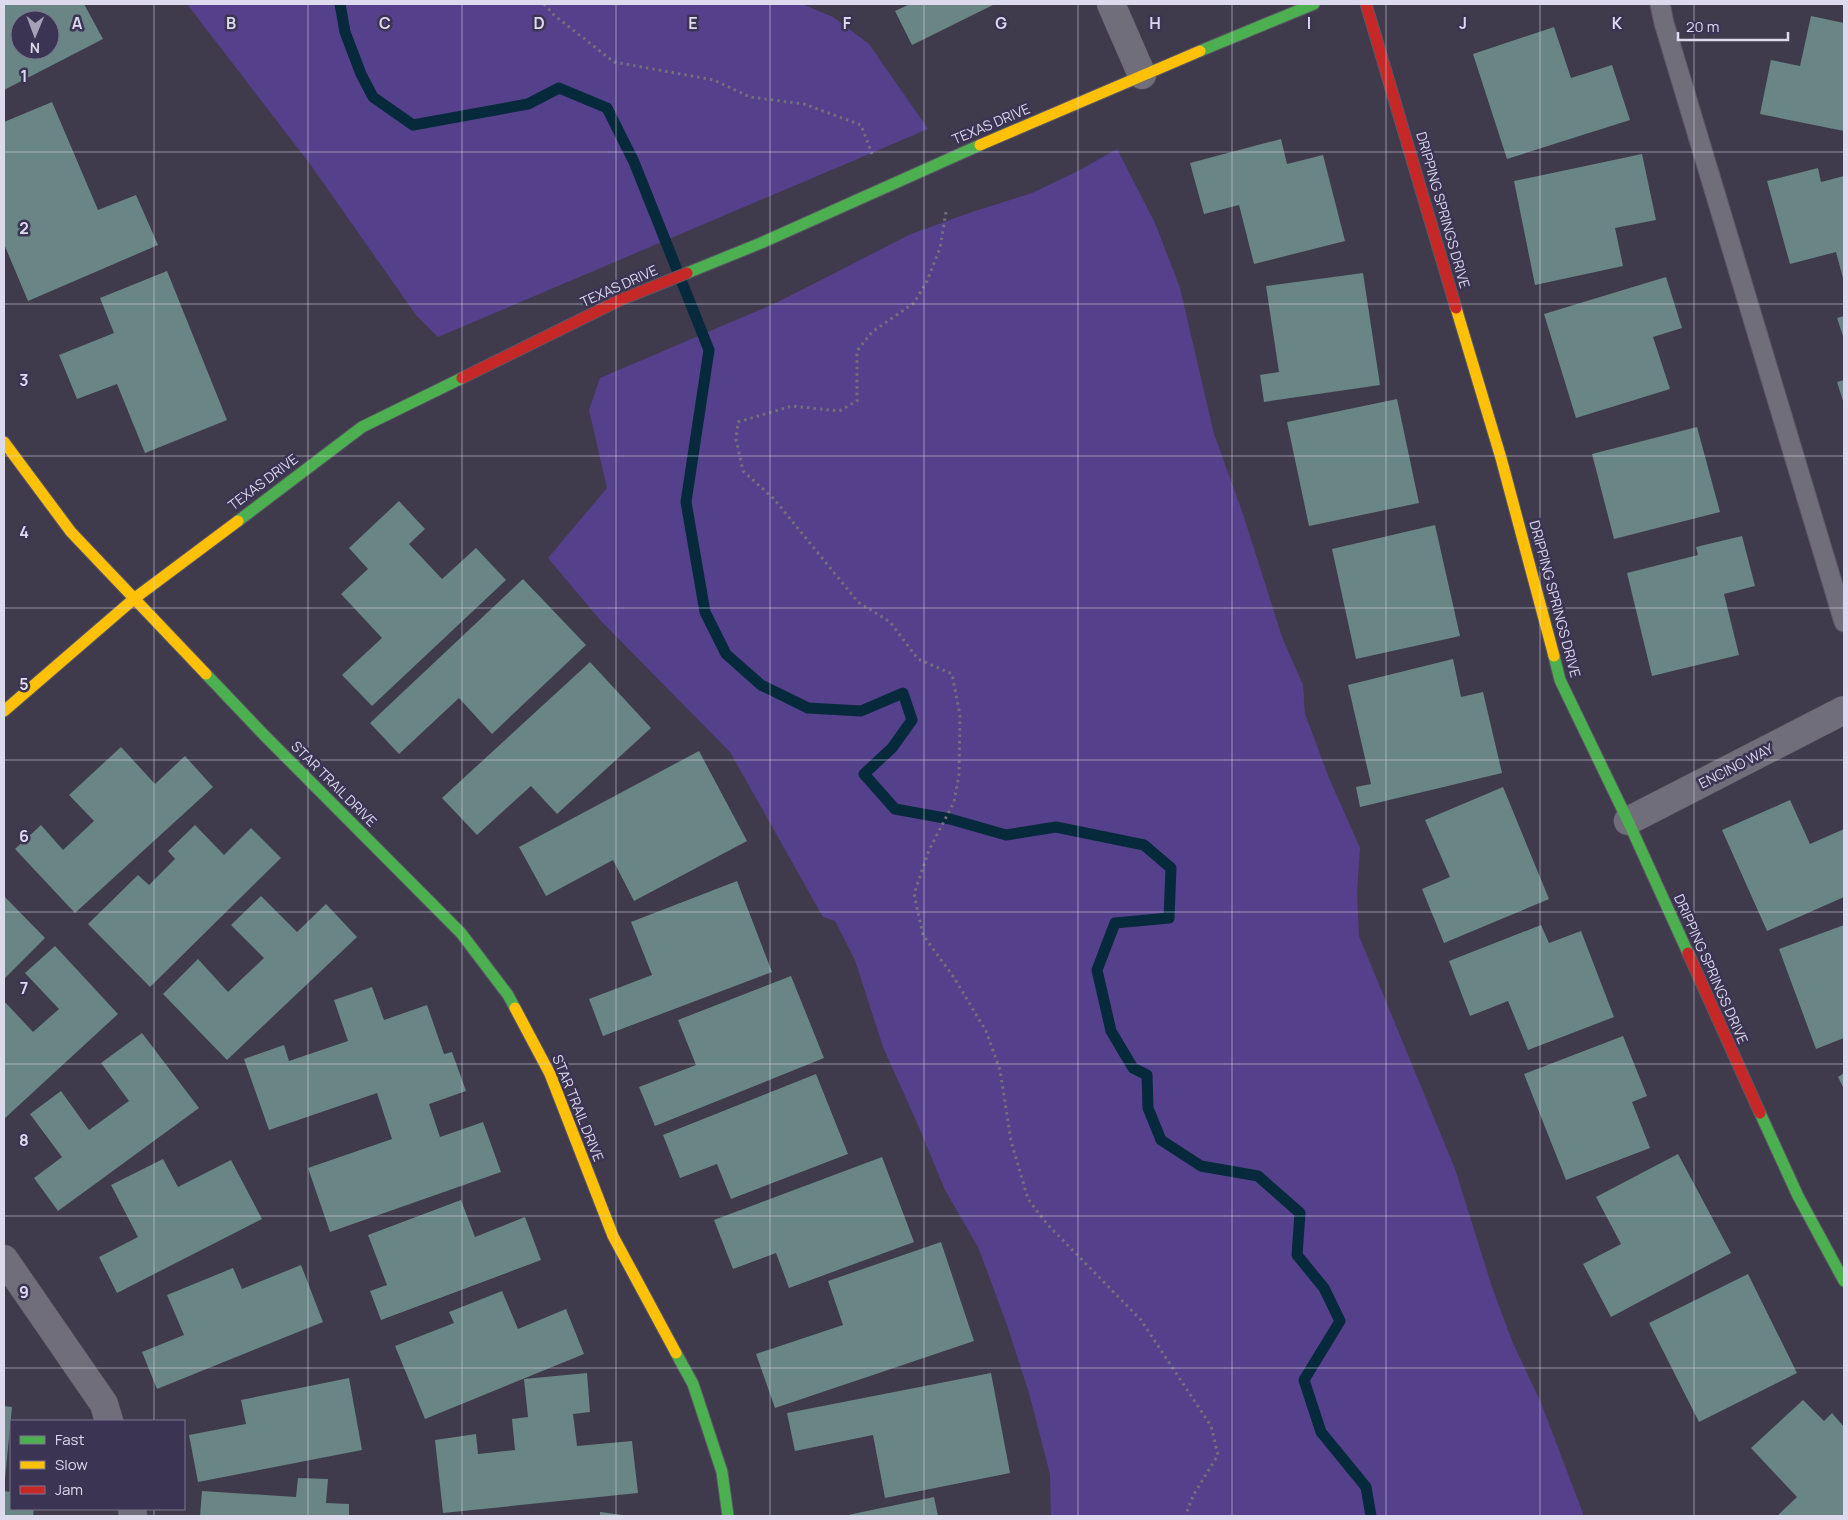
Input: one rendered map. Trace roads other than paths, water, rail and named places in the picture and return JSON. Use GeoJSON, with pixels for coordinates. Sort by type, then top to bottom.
{"type":"FeatureCollection","features":[{"type":"Feature","properties":{"kind":"street"},"geometry":{"type":"LineString","coordinates":[[1111,4],[1142,75]]}},
{"type":"Feature","properties":{"kind":"street","name":"TEXAS DRIVE"},"geometry":{"type":"LineString","coordinates":[[4,710],[135,598],[362,427],[620,300],[761,243],[925,169],[1142,75],[1314,4]]}},
{"type":"Feature","properties":{"kind":"street","name":"DRIPPING SPRINGS DRIVE"},"geometry":{"type":"LineString","coordinates":[[1366,4],[1501,458],[1560,680],[1628,821],[1798,1196],[1844,1281]]}},
{"type":"Feature","properties":{"kind":"street","name":"STAR TRAIL DRIVE"},"geometry":{"type":"LineString","coordinates":[[4,442],[71,532],[264,735],[461,933],[508,995],[550,1074],[612,1236],[693,1384],[722,1472],[728,1516]]}},
{"type":"Feature","properties":{"kind":"street","name":"ENCINO WAY"},"geometry":{"type":"LineString","coordinates":[[1628,821],[1844,710]]}},
{"type":"Feature","properties":{"kind":"street"},"geometry":{"type":"LineString","coordinates":[[4,1260],[104,1404],[109,1420]]}},
{"type":"Feature","properties":{"kind":"lane"},"geometry":{"type":"LineString","coordinates":[[1660,4],[1664,23],[1844,622]]}},
{"type":"Feature","properties":{"kind":"waterway"},"geometry":{"type":"LineString","coordinates":[[340,4],[345,32],[361,74],[373,97],[413,125],[528,104],[559,88],[607,108],[634,162],[709,350],[686,502],[705,612],[726,654],[761,685],[808,708],[861,711],[903,693],[912,720],[892,748],[864,774],[895,809],[950,819],[1006,835],[1056,827],[1144,845],[1171,868],[1169,918],[1115,923],[1097,970],[1111,1031],[1133,1068],[1147,1075],[1148,1108],[1161,1140],[1201,1166],[1258,1176],[1300,1213],[1297,1255],[1324,1288],[1340,1321],[1304,1380],[1321,1432],[1366,1487],[1371,1516]]}}]}
